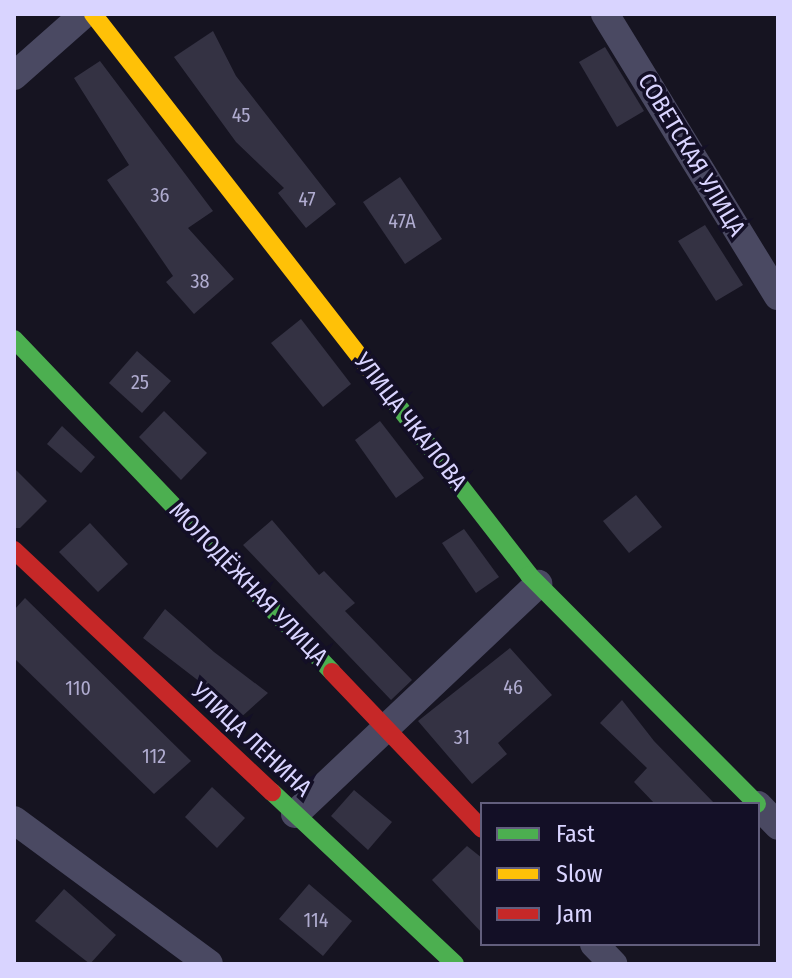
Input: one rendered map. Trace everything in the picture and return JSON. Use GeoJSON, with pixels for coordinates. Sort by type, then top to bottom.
{"type":"FeatureCollection","features":[{"type":"Feature","properties":{"kind":"street"},"geometry":{"type":"LineString","coordinates":[[14,76],[84,14]]}},
{"type":"Feature","properties":{"kind":"street","name":"УЛИЦА ЧКАЛОВА"},"geometry":{"type":"LineString","coordinates":[[93,14],[538,584],[754,802]]}},
{"type":"Feature","properties":{"kind":"street","name":"СОВЕТСКАЯ УЛИЦА"},"geometry":{"type":"LineString","coordinates":[[605,14],[778,296]]}},
{"type":"Feature","properties":{"kind":"street","name":"МОЛОДЁЖНАЯ УЛИЦА"},"geometry":{"type":"LineString","coordinates":[[14,339],[480,827]]}},
{"type":"Feature","properties":{"kind":"street","name":"УЛИЦА ЛЕНИНА"},"geometry":{"type":"LineString","coordinates":[[14,550],[455,964]]}},
{"type":"Feature","properties":{"kind":"street"},"geometry":{"type":"LineString","coordinates":[[295,814],[538,584]]}},
{"type":"Feature","properties":{"kind":"street","name":"УЛИЦА ЧКАЛОВА"},"geometry":{"type":"LineString","coordinates":[[760,808],[778,826]]}},
{"type":"Feature","properties":{"kind":"street"},"geometry":{"type":"LineString","coordinates":[[14,820],[209,964]]}},
{"type":"Feature","properties":{"kind":"street"},"geometry":{"type":"LineString","coordinates":[[596,946],[613,964]]}},
{"type":"Feature","properties":{"kind":"building"},"geometry":{"type":"Polygon","coordinates":[[[213,31],[236,76],[336,204],[306,228],[278,193],[284,188],[236,142],[174,57],[213,31]]]}},
{"type":"Feature","properties":{"kind":"building"},"geometry":{"type":"Polygon","coordinates":[[[605,47],[644,111],[617,127],[579,62],[605,47]]]}},
{"type":"Feature","properties":{"kind":"building"},"geometry":{"type":"Polygon","coordinates":[[[100,61],[213,211],[188,228],[234,279],[194,314],[166,282],[173,276],[107,180],[129,165],[74,78],[100,61]]]}},
{"type":"Feature","properties":{"kind":"building"},"geometry":{"type":"Polygon","coordinates":[[[400,177],[442,239],[405,264],[363,202],[400,177]]]}},
{"type":"Feature","properties":{"kind":"building"},"geometry":{"type":"Polygon","coordinates":[[[705,225],[743,285],[716,301],[678,241],[705,225]]]}},
{"type":"Feature","properties":{"kind":"building"},"geometry":{"type":"Polygon","coordinates":[[[301,319],[351,384],[323,407],[271,343],[301,319]]]}},
{"type":"Feature","properties":{"kind":"building"},"geometry":{"type":"Polygon","coordinates":[[[137,351],[171,381],[142,413],[109,383],[137,351]]]}},
{"type":"Feature","properties":{"kind":"building"},"geometry":{"type":"Polygon","coordinates":[[[164,411],[207,453],[181,480],[139,437],[164,411]]]}},
{"type":"Feature","properties":{"kind":"building"},"geometry":{"type":"Polygon","coordinates":[[[380,421],[424,478],[396,498],[355,440],[380,421]]]}},
{"type":"Feature","properties":{"kind":"building"},"geometry":{"type":"Polygon","coordinates":[[[62,426],[95,457],[81,473],[47,444],[62,426]]]}},
{"type":"Feature","properties":{"kind":"building"},"geometry":{"type":"Polygon","coordinates":[[[14,468],[47,501],[20,528],[14,528],[14,468]]]}},
{"type":"Feature","properties":{"kind":"building"},"geometry":{"type":"Polygon","coordinates":[[[636,495],[662,527],[629,553],[603,521],[636,495]]]}},
{"type":"Feature","properties":{"kind":"building"},"geometry":{"type":"Polygon","coordinates":[[[272,520],[319,575],[324,571],[355,603],[345,611],[412,680],[391,700],[243,545],[272,520]]]}},
{"type":"Feature","properties":{"kind":"building"},"geometry":{"type":"Polygon","coordinates":[[[90,523],[128,564],[98,592],[59,552],[90,523]]]}},
{"type":"Feature","properties":{"kind":"building"},"geometry":{"type":"Polygon","coordinates":[[[464,529],[499,577],[476,593],[442,543],[464,529]]]}},
{"type":"Feature","properties":{"kind":"building"},"geometry":{"type":"Polygon","coordinates":[[[25,598],[191,761],[154,794],[14,658],[14,610],[25,598]]]}},
{"type":"Feature","properties":{"kind":"building"},"geometry":{"type":"Polygon","coordinates":[[[165,609],[268,693],[238,720],[200,690],[204,685],[143,638],[165,609]]]}},
{"type":"Feature","properties":{"kind":"building"},"geometry":{"type":"Polygon","coordinates":[[[510,648],[552,695],[498,743],[507,754],[472,784],[418,721],[510,648]]]}},
{"type":"Feature","properties":{"kind":"building"},"geometry":{"type":"Polygon","coordinates":[[[622,700],[654,741],[713,802],[653,802],[634,782],[647,768],[600,723],[622,700]]]}},
{"type":"Feature","properties":{"kind":"building"},"geometry":{"type":"Polygon","coordinates":[[[212,787],[245,818],[217,848],[185,817],[212,787]]]}},
{"type":"Feature","properties":{"kind":"building"},"geometry":{"type":"Polygon","coordinates":[[[354,790],[392,822],[368,850],[331,816],[354,790]]]}},
{"type":"Feature","properties":{"kind":"building"},"geometry":{"type":"Polygon","coordinates":[[[467,846],[480,856],[480,931],[432,880],[467,846]]]}},
{"type":"Feature","properties":{"kind":"building"},"geometry":{"type":"Polygon","coordinates":[[[309,884],[352,921],[323,956],[279,919],[309,884]]]}},
{"type":"Feature","properties":{"kind":"building"},"geometry":{"type":"Polygon","coordinates":[[[64,889],[116,935],[90,964],[35,921],[64,889]]]}},
{"type":"Feature","properties":{"kind":"traffic: fast"},"geometry":{"type":"LineString","coordinates":[[14,339],[332,672]]}},
{"type":"Feature","properties":{"kind":"traffic: fast"},"geometry":{"type":"LineString","coordinates":[[371,371],[529,575],[755,802]]}},
{"type":"Feature","properties":{"kind":"traffic: fast"},"geometry":{"type":"LineString","coordinates":[[272,792],[455,964]]}},
{"type":"Feature","properties":{"kind":"traffic: slow"},"geometry":{"type":"LineString","coordinates":[[93,14],[371,371]]}},
{"type":"Feature","properties":{"kind":"traffic: jam"},"geometry":{"type":"LineString","coordinates":[[14,550],[272,792]]}},
{"type":"Feature","properties":{"kind":"traffic: jam"},"geometry":{"type":"LineString","coordinates":[[332,672],[480,827]]}}]}
